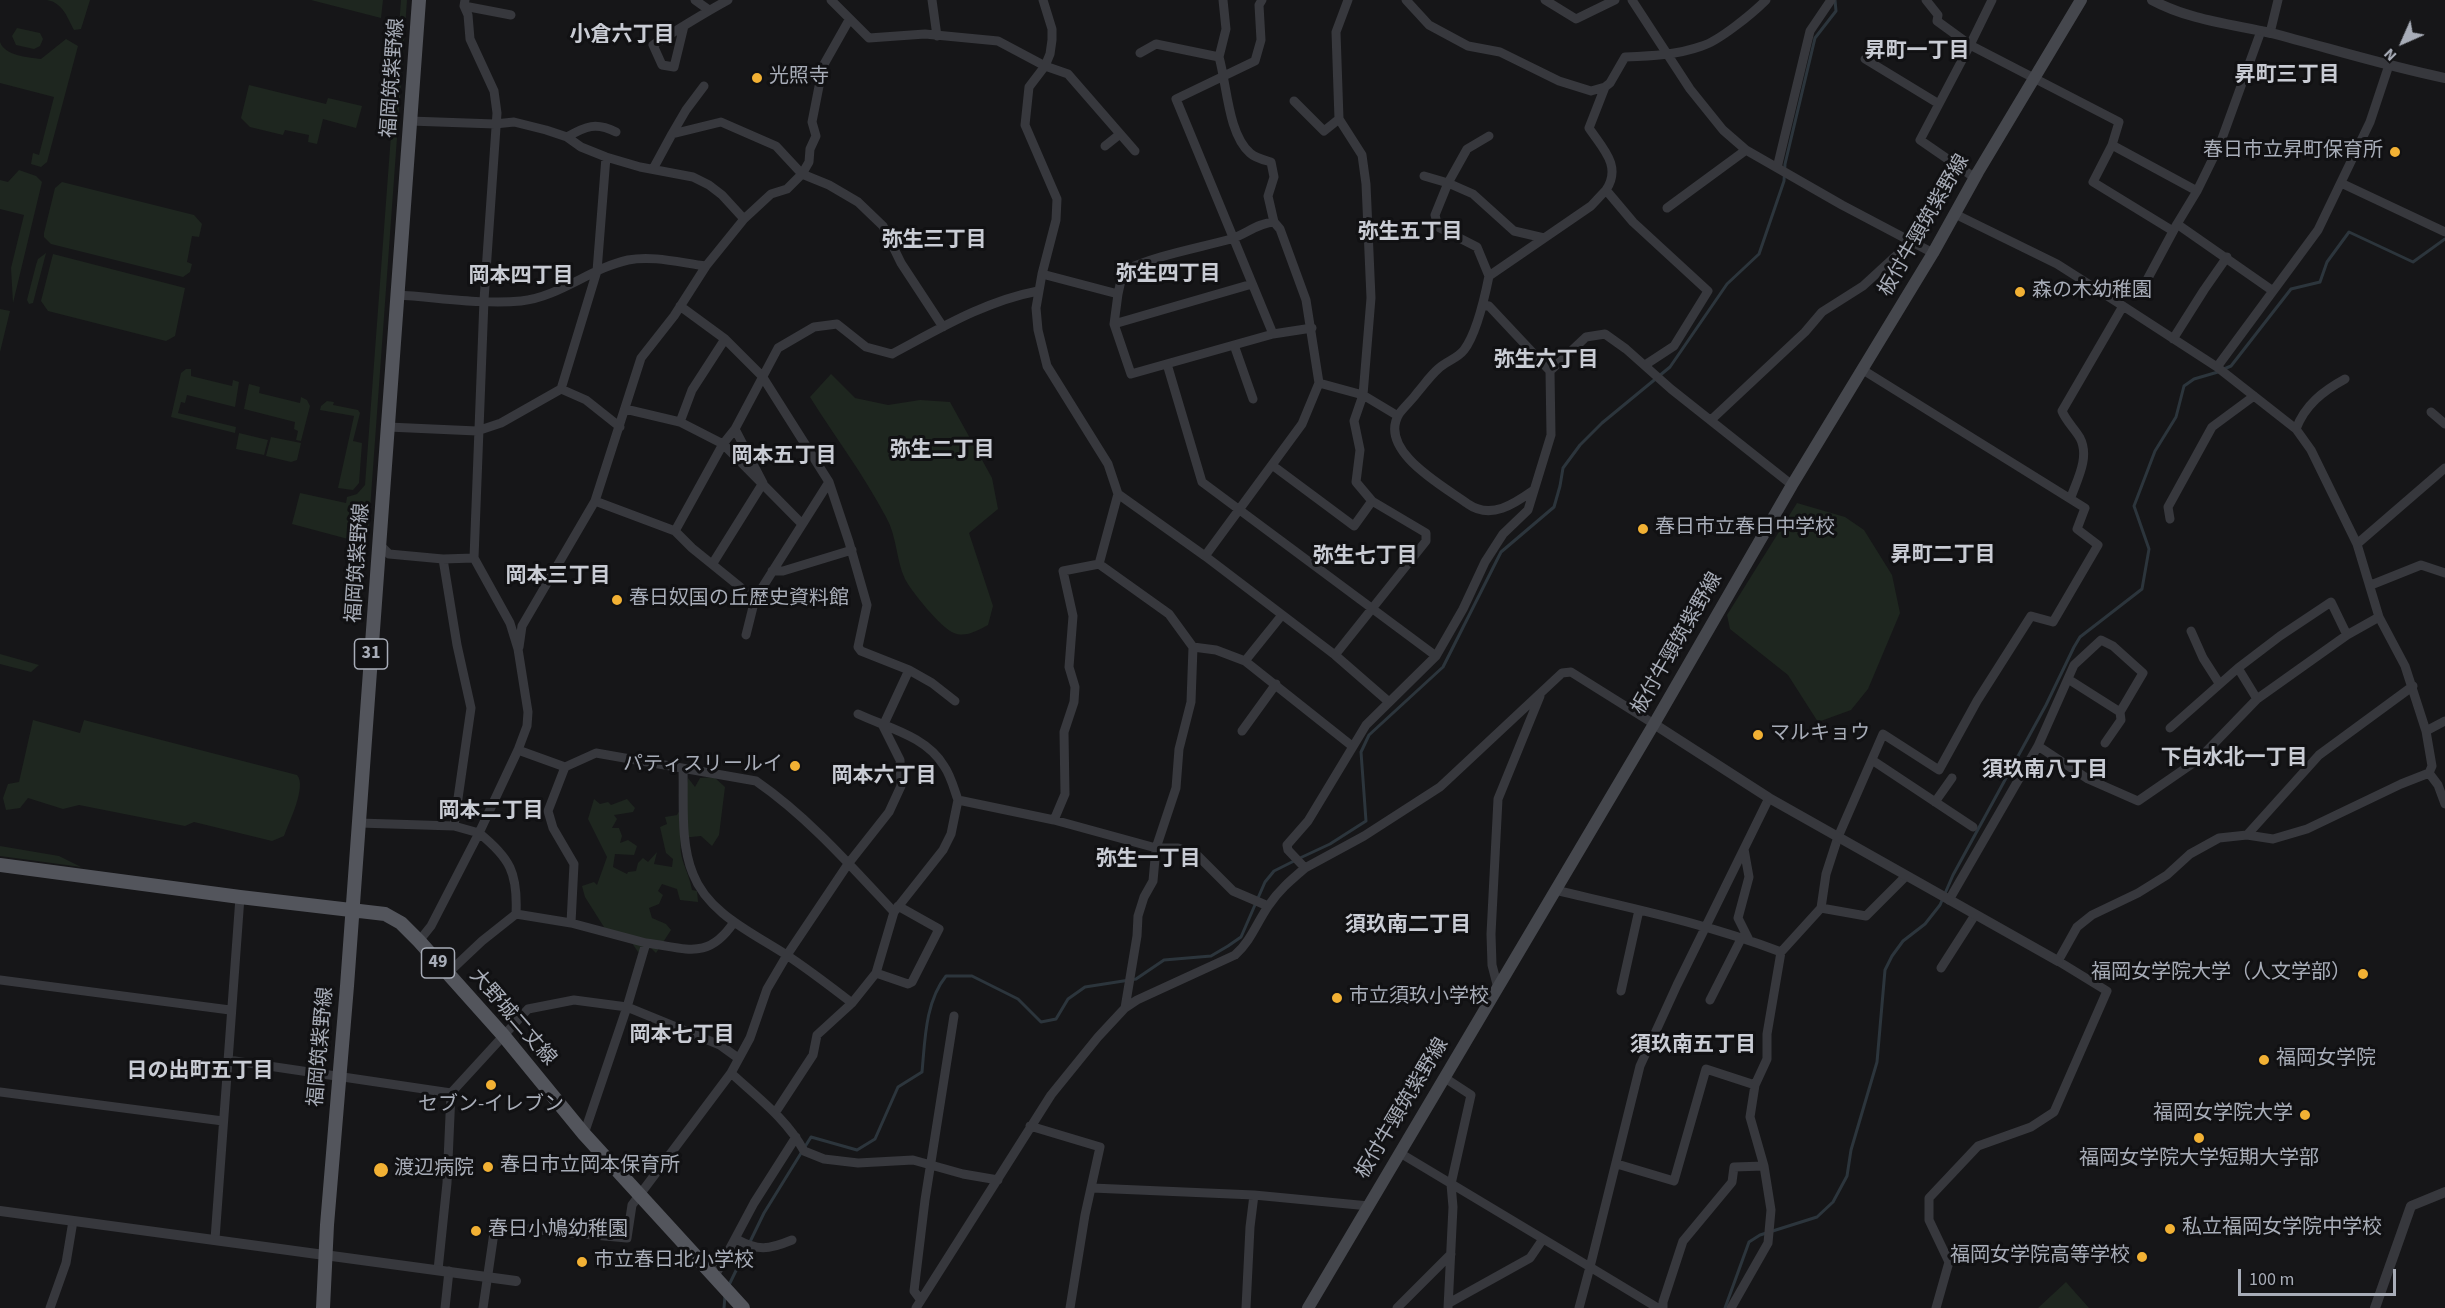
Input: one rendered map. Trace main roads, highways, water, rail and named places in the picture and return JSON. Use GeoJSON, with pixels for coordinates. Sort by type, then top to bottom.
{"type":"FeatureCollection","features":[{"type":"Feature","properties":{"kind":"main road","name":"福岡筑紫野線"},"geometry":{"type":"LineString","coordinates":[[323,1308],[325,1254],[353,911],[419,0]]}},
{"type":"Feature","properties":{"kind":"main road","name":"板付牛頸筑紫野線"},"geometry":{"type":"LineString","coordinates":[[1308,1308],[1654,724],[1792,485],[1933,253],[2081,0]]}},
{"type":"Feature","properties":{"kind":"main road","name":"大野城二丈線"},"geometry":{"type":"LineString","coordinates":[[0,865],[385,914],[401,922],[503,1035],[584,1134],[743,1308]]}},
{"type":"Feature","properties":{"kind":"waterway"},"geometry":{"type":"LineString","coordinates":[[1300,858],[1330,844],[1366,821],[1361,752],[1369,735],[1443,667],[1501,552],[1554,507],[1563,468],[1580,445],[1602,423],[1670,367],[1727,284],[1759,254],[1784,181],[1785,164],[1815,38],[1836,11],[1835,0]]}},
{"type":"Feature","properties":{"kind":"waterway"},"geometry":{"type":"LineString","coordinates":[[2224,369],[2231,366],[2291,289],[2320,282],[2327,262],[2349,232],[2413,262],[2445,239]]}},
{"type":"Feature","properties":{"kind":"waterway"},"geometry":{"type":"LineString","coordinates":[[1725,1308],[1749,1242],[1760,1235],[1817,1217],[1833,1202],[1847,1176],[1851,1150],[1877,1062],[1885,970],[1903,941],[1925,924],[1940,905],[1953,875],[2046,705],[2080,637],[2142,589],[2149,549],[2134,506],[2155,451],[2176,417],[2184,386],[2194,379],[2218,372]]}},
{"type":"Feature","properties":{"kind":"waterway"},"geometry":{"type":"LineString","coordinates":[[728,1287],[764,1213],[811,1137],[857,1150],[875,1139],[898,1087],[922,1072],[930,1010],[939,986],[946,976],[972,976],[1018,999],[1041,1022],[1056,1019],[1068,999],[1085,987],[1136,979],[1164,960],[1211,956],[1228,946],[1241,937],[1265,882],[1274,871],[1294,861]]}},
{"type":"Feature","properties":{"kind":"waterway"},"geometry":{"type":"LineString","coordinates":[[724,1308],[725,1296]]}},
{"type":"Feature","properties":{"kind":"place","name":"光照寺"},"geometry":{"type":"Point","coordinates":[757,78]}},
{"type":"Feature","properties":{"kind":"place","name":"春日市立昇町保育所"},"geometry":{"type":"Point","coordinates":[2395,152]}},
{"type":"Feature","properties":{"kind":"place","name":"森の木幼稚園"},"geometry":{"type":"Point","coordinates":[2020,292]}},
{"type":"Feature","properties":{"kind":"place","name":"春日市立春日中学校"},"geometry":{"type":"Point","coordinates":[1643,529]}},
{"type":"Feature","properties":{"kind":"place","name":"春日奴国の丘歴史資料館"},"geometry":{"type":"Point","coordinates":[617,600]}},
{"type":"Feature","properties":{"kind":"place","name":"マルキョウ"},"geometry":{"type":"Point","coordinates":[1758,735]}},
{"type":"Feature","properties":{"kind":"place","name":"パティスリールイ"},"geometry":{"type":"Point","coordinates":[795,766]}},
{"type":"Feature","properties":{"kind":"place","name":"福岡女学院大学（人文学部）"},"geometry":{"type":"Point","coordinates":[2363,974]}},
{"type":"Feature","properties":{"kind":"place","name":"市立須玖小学校"},"geometry":{"type":"Point","coordinates":[1337,998]}},
{"type":"Feature","properties":{"kind":"place","name":"福岡女学院"},"geometry":{"type":"Point","coordinates":[2264,1060]}},
{"type":"Feature","properties":{"kind":"place","name":"セブン-イレブン"},"geometry":{"type":"Point","coordinates":[491,1085]}},
{"type":"Feature","properties":{"kind":"place","name":"福岡女学院大学"},"geometry":{"type":"Point","coordinates":[2305,1115]}},
{"type":"Feature","properties":{"kind":"place","name":"福岡女学院大学短期大学部"},"geometry":{"type":"Point","coordinates":[2199,1138]}},
{"type":"Feature","properties":{"kind":"place","name":"春日市立岡本保育所"},"geometry":{"type":"Point","coordinates":[488,1167]}},
{"type":"Feature","properties":{"kind":"place","name":"渡辺病院"},"geometry":{"type":"Point","coordinates":[381,1170]}},
{"type":"Feature","properties":{"kind":"place","name":"私立福岡女学院中学校"},"geometry":{"type":"Point","coordinates":[2170,1229]}},
{"type":"Feature","properties":{"kind":"place","name":"春日小鳩幼稚園"},"geometry":{"type":"Point","coordinates":[476,1231]}},
{"type":"Feature","properties":{"kind":"place","name":"福岡女学院高等学校"},"geometry":{"type":"Point","coordinates":[2142,1257]}},
{"type":"Feature","properties":{"kind":"place","name":"市立春日北小学校"},"geometry":{"type":"Point","coordinates":[582,1262]}},
{"type":"Feature","properties":{"kind":"district","name":"小倉六丁目"},"geometry":{"type":"Point","coordinates":[622,36]}},
{"type":"Feature","properties":{"kind":"district","name":"昇町一丁目"},"geometry":{"type":"Point","coordinates":[1917,52]}},
{"type":"Feature","properties":{"kind":"district","name":"昇町三丁目"},"geometry":{"type":"Point","coordinates":[2287,76]}},
{"type":"Feature","properties":{"kind":"district","name":"弥生五丁目"},"geometry":{"type":"Point","coordinates":[1410,233]}},
{"type":"Feature","properties":{"kind":"district","name":"弥生三丁目"},"geometry":{"type":"Point","coordinates":[934,241]}},
{"type":"Feature","properties":{"kind":"district","name":"弥生四丁目"},"geometry":{"type":"Point","coordinates":[1168,275]}},
{"type":"Feature","properties":{"kind":"district","name":"岡本四丁目"},"geometry":{"type":"Point","coordinates":[521,277]}},
{"type":"Feature","properties":{"kind":"district","name":"弥生六丁目"},"geometry":{"type":"Point","coordinates":[1546,361]}},
{"type":"Feature","properties":{"kind":"district","name":"弥生二丁目"},"geometry":{"type":"Point","coordinates":[942,451]}},
{"type":"Feature","properties":{"kind":"district","name":"岡本五丁目"},"geometry":{"type":"Point","coordinates":[784,457]}},
{"type":"Feature","properties":{"kind":"district","name":"昇町二丁目"},"geometry":{"type":"Point","coordinates":[1943,556]}},
{"type":"Feature","properties":{"kind":"district","name":"弥生七丁目"},"geometry":{"type":"Point","coordinates":[1365,557]}},
{"type":"Feature","properties":{"kind":"district","name":"岡本三丁目"},"geometry":{"type":"Point","coordinates":[558,577]}},
{"type":"Feature","properties":{"kind":"district","name":"下白水北一丁目"},"geometry":{"type":"Point","coordinates":[2234,759]}},
{"type":"Feature","properties":{"kind":"district","name":"須玖南八丁目"},"geometry":{"type":"Point","coordinates":[2045,771]}},
{"type":"Feature","properties":{"kind":"district","name":"岡本六丁目"},"geometry":{"type":"Point","coordinates":[884,777]}},
{"type":"Feature","properties":{"kind":"district","name":"岡本二丁目"},"geometry":{"type":"Point","coordinates":[491,812]}},
{"type":"Feature","properties":{"kind":"district","name":"弥生一丁目"},"geometry":{"type":"Point","coordinates":[1148,860]}},
{"type":"Feature","properties":{"kind":"district","name":"須玖南二丁目"},"geometry":{"type":"Point","coordinates":[1408,926]}},
{"type":"Feature","properties":{"kind":"district","name":"岡本七丁目"},"geometry":{"type":"Point","coordinates":[682,1036]}},
{"type":"Feature","properties":{"kind":"district","name":"須玖南五丁目"},"geometry":{"type":"Point","coordinates":[1693,1046]}},
{"type":"Feature","properties":{"kind":"district","name":"日の出町五丁目"},"geometry":{"type":"Point","coordinates":[200,1072]}}]}
